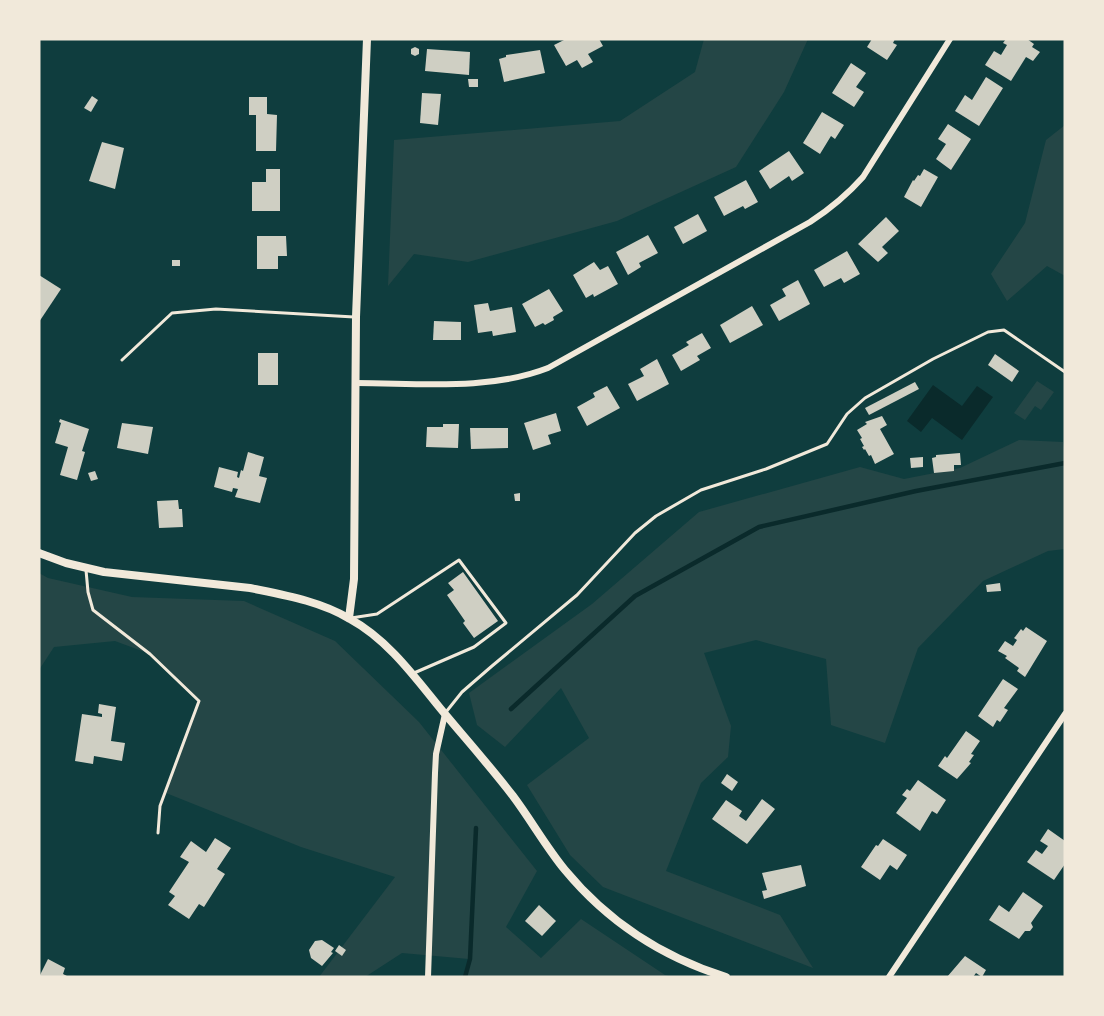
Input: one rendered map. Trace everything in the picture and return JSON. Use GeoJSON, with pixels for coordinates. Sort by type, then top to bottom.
{"type":"FeatureCollection","features":[{"type":"Feature","properties":{"kind":"street"},"geometry":{"type":"LineString","coordinates":[[349,618],[354,579],[356,317],[367,39]]}},
{"type":"Feature","properties":{"kind":"street"},"geometry":{"type":"LineString","coordinates":[[356,383],[482,383],[528,376],[548,368],[810,222],[836,204],[863,177],[950,39]]}},
{"type":"Feature","properties":{"kind":"street"},"geometry":{"type":"LineString","coordinates":[[39,553],[104,572],[266,591],[304,600],[349,618],[377,638],[412,674],[492,769],[564,869],[587,895],[640,939],[670,956],[702,970],[726,977]]}},
{"type":"Feature","properties":{"kind":"street"},"geometry":{"type":"LineString","coordinates":[[428,977],[436,754],[445,714]]}},
{"type":"Feature","properties":{"kind":"street"},"geometry":{"type":"LineString","coordinates":[[889,977],[1065,714]]}},
{"type":"Feature","properties":{"kind":"lane"},"geometry":{"type":"LineString","coordinates":[[122,360],[172,313],[216,309],[356,317]]}},
{"type":"Feature","properties":{"kind":"lane"},"geometry":{"type":"LineString","coordinates":[[445,714],[462,692],[577,595],[635,533],[656,516],[701,490],[766,469],[827,444],[847,414],[865,398],[933,359],[988,332],[1004,330],[1065,372]]}},
{"type":"Feature","properties":{"kind":"lane"},"geometry":{"type":"LineString","coordinates":[[349,618],[377,614],[459,560],[506,623],[474,647],[412,674]]}},
{"type":"Feature","properties":{"kind":"lane"},"geometry":{"type":"LineString","coordinates":[[86,568],[88,592],[93,610],[150,654],[199,700],[160,806],[158,833]]}},
{"type":"Feature","properties":{"kind":"shaded area"},"geometry":{"type":"Polygon","coordinates":[[[704,39],[808,39],[784,92],[736,167],[617,221],[468,262],[414,254],[388,286],[394,140],[620,121],[695,72],[704,39]]]}},
{"type":"Feature","properties":{"kind":"shaded area"},"geometry":{"type":"Polygon","coordinates":[[[1065,125],[1065,276],[1047,266],[1007,301],[991,274],[1025,223],[1046,140],[1065,125]]]}},
{"type":"Feature","properties":{"kind":"shaded area"},"geometry":{"type":"Polygon","coordinates":[[[1037,381],[1054,392],[1041,410],[1035,406],[1025,420],[1014,413],[1037,381]]]}},
{"type":"Feature","properties":{"kind":"shaded area"},"geometry":{"type":"Polygon","coordinates":[[[933,385],[962,406],[977,386],[993,397],[962,440],[932,418],[921,432],[907,421],[933,385]]]}},
{"type":"Feature","properties":{"kind":"shaded area"},"geometry":{"type":"Polygon","coordinates":[[[1019,440],[1063,442],[1065,549],[1048,551],[983,581],[918,648],[885,743],[831,725],[826,659],[756,640],[704,653],[731,726],[728,757],[701,783],[666,871],[780,915],[813,968],[603,887],[570,855],[527,785],[589,738],[561,688],[505,747],[477,725],[469,693],[592,604],[699,512],[860,467],[904,479],[960,468],[1019,440]]]}},
{"type":"Feature","properties":{"kind":"shaded area"},"geometry":{"type":"Polygon","coordinates":[[[39,573],[48,578],[132,597],[244,601],[335,641],[419,722],[537,871],[506,927],[541,958],[581,919],[665,975],[672,977],[465,977],[469,959],[402,953],[365,977],[319,977],[395,877],[301,847],[166,793],[199,701],[150,654],[115,641],[54,647],[39,670],[39,573]]]}},
{"type":"Feature","properties":{"kind":"building"},"geometry":{"type":"Polygon","coordinates":[[[566,39],[599,39],[603,46],[588,54],[593,62],[582,68],[577,60],[566,66],[554,45],[566,39]]]}},
{"type":"Feature","properties":{"kind":"building"},"geometry":{"type":"Polygon","coordinates":[[[872,39],[895,39],[893,43],[897,45],[887,60],[867,47],[872,39]]]}},
{"type":"Feature","properties":{"kind":"building"},"geometry":{"type":"Polygon","coordinates":[[[1006,39],[1027,39],[1034,44],[1032,47],[1040,52],[1033,61],[1026,57],[1011,81],[985,65],[994,51],[1001,55],[1007,45],[1003,43],[1006,39]]]}},
{"type":"Feature","properties":{"kind":"building"},"geometry":{"type":"Polygon","coordinates":[[[415,47],[419,49],[419,54],[415,56],[411,54],[411,49],[415,47]]]}},
{"type":"Feature","properties":{"kind":"building"},"geometry":{"type":"Polygon","coordinates":[[[427,49],[470,52],[469,75],[425,71],[427,49]]]}},
{"type":"Feature","properties":{"kind":"building"},"geometry":{"type":"Polygon","coordinates":[[[540,50],[545,73],[504,82],[499,59],[506,55],[540,50]]]}},
{"type":"Feature","properties":{"kind":"building"},"geometry":{"type":"Polygon","coordinates":[[[851,63],[866,73],[856,87],[864,92],[854,107],[832,93],[851,63]]]}},
{"type":"Feature","properties":{"kind":"building"},"geometry":{"type":"Polygon","coordinates":[[[986,77],[1003,88],[979,126],[955,111],[965,95],[972,100],[986,77]]]}},
{"type":"Feature","properties":{"kind":"building"},"geometry":{"type":"Polygon","coordinates":[[[468,79],[478,79],[478,87],[469,87],[468,79]]]}},
{"type":"Feature","properties":{"kind":"building"},"geometry":{"type":"Polygon","coordinates":[[[422,93],[441,94],[438,125],[420,123],[422,93]]]}},
{"type":"Feature","properties":{"kind":"building"},"geometry":{"type":"Polygon","coordinates":[[[92,96],[98,100],[91,112],[84,108],[92,96]]]}},
{"type":"Feature","properties":{"kind":"building"},"geometry":{"type":"Polygon","coordinates":[[[249,97],[267,97],[267,114],[277,115],[276,151],[256,151],[256,115],[249,115],[249,97]]]}},
{"type":"Feature","properties":{"kind":"building"},"geometry":{"type":"Polygon","coordinates":[[[822,112],[844,125],[835,139],[831,136],[820,154],[803,143],[822,112]]]}},
{"type":"Feature","properties":{"kind":"building"},"geometry":{"type":"Polygon","coordinates":[[[948,124],[971,139],[951,170],[936,159],[946,144],[938,139],[948,124]]]}},
{"type":"Feature","properties":{"kind":"building"},"geometry":{"type":"Polygon","coordinates":[[[102,142],[124,148],[115,189],[89,181],[102,142]]]}},
{"type":"Feature","properties":{"kind":"building"},"geometry":{"type":"Polygon","coordinates":[[[789,151],[804,173],[792,181],[789,176],[770,189],[759,171],[789,151]]]}},
{"type":"Feature","properties":{"kind":"building"},"geometry":{"type":"Polygon","coordinates":[[[266,169],[280,169],[280,211],[252,211],[252,182],[266,182],[266,169]]]}},
{"type":"Feature","properties":{"kind":"building"},"geometry":{"type":"Polygon","coordinates":[[[924,169],[938,177],[921,207],[904,197],[913,180],[918,175],[920,176],[924,169]]]}},
{"type":"Feature","properties":{"kind":"building"},"geometry":{"type":"Polygon","coordinates":[[[746,180],[758,202],[745,209],[743,206],[724,216],[714,197],[746,180]]]}},
{"type":"Feature","properties":{"kind":"building"},"geometry":{"type":"Polygon","coordinates":[[[698,214],[707,231],[683,244],[674,227],[698,214]]]}},
{"type":"Feature","properties":{"kind":"building"},"geometry":{"type":"Polygon","coordinates":[[[886,217],[899,231],[882,247],[888,253],[878,262],[858,244],[886,217]]]}},
{"type":"Feature","properties":{"kind":"building"},"geometry":{"type":"Polygon","coordinates":[[[648,235],[658,253],[639,263],[641,267],[628,275],[616,252],[648,235]]]}},
{"type":"Feature","properties":{"kind":"building"},"geometry":{"type":"Polygon","coordinates":[[[257,236],[286,236],[287,256],[278,256],[278,269],[257,269],[257,236]]]}},
{"type":"Feature","properties":{"kind":"building"},"geometry":{"type":"Polygon","coordinates":[[[847,251],[860,274],[844,283],[841,278],[824,287],[814,270],[847,251]]]}},
{"type":"Feature","properties":{"kind":"building"},"geometry":{"type":"Polygon","coordinates":[[[172,260],[180,260],[180,266],[172,266],[172,260]]]}},
{"type":"Feature","properties":{"kind":"building"},"geometry":{"type":"Polygon","coordinates":[[[594,262],[600,270],[608,266],[618,284],[594,297],[593,294],[586,298],[573,275],[594,262]]]}},
{"type":"Feature","properties":{"kind":"building"},"geometry":{"type":"Polygon","coordinates":[[[39,275],[61,289],[39,322],[39,275]]]}},
{"type":"Feature","properties":{"kind":"building"},"geometry":{"type":"Polygon","coordinates":[[[798,280],[810,304],[779,321],[770,305],[786,296],[782,289],[798,280]]]}},
{"type":"Feature","properties":{"kind":"building"},"geometry":{"type":"Polygon","coordinates":[[[549,289],[563,311],[553,317],[554,320],[535,327],[522,304],[549,289]]]}},
{"type":"Feature","properties":{"kind":"building"},"geometry":{"type":"Polygon","coordinates":[[[488,303],[490,311],[512,307],[516,332],[493,336],[492,331],[478,333],[474,305],[488,303]]]}},
{"type":"Feature","properties":{"kind":"building"},"geometry":{"type":"Polygon","coordinates":[[[752,306],[763,325],[730,343],[720,325],[752,306]]]}},
{"type":"Feature","properties":{"kind":"building"},"geometry":{"type":"Polygon","coordinates":[[[434,321],[461,322],[461,340],[433,340],[434,321]]]}},
{"type":"Feature","properties":{"kind":"building"},"geometry":{"type":"Polygon","coordinates":[[[702,333],[711,348],[697,356],[700,360],[681,371],[672,355],[689,345],[686,342],[702,333]]]}},
{"type":"Feature","properties":{"kind":"building"},"geometry":{"type":"Polygon","coordinates":[[[258,353],[278,353],[278,385],[258,385],[258,353]]]}},
{"type":"Feature","properties":{"kind":"building"},"geometry":{"type":"Polygon","coordinates":[[[995,354],[1019,371],[1012,382],[988,365],[995,354]]]}},
{"type":"Feature","properties":{"kind":"building"},"geometry":{"type":"Polygon","coordinates":[[[657,359],[669,384],[637,401],[628,384],[644,376],[640,369],[657,359]]]}},
{"type":"Feature","properties":{"kind":"building"},"geometry":{"type":"Polygon","coordinates":[[[915,382],[919,389],[869,415],[865,408],[915,382]]]}},
{"type":"Feature","properties":{"kind":"building"},"geometry":{"type":"Polygon","coordinates":[[[607,386],[620,408],[587,426],[577,407],[595,397],[593,393],[607,386]]]}},
{"type":"Feature","properties":{"kind":"building"},"geometry":{"type":"Polygon","coordinates":[[[556,413],[561,431],[548,435],[551,444],[533,450],[524,423],[556,413]]]}},
{"type":"Feature","properties":{"kind":"building"},"geometry":{"type":"Polygon","coordinates":[[[882,416],[887,425],[880,429],[894,454],[875,464],[871,455],[869,456],[862,447],[864,446],[860,439],[862,438],[857,430],[867,424],[865,422],[882,416]]]}},
{"type":"Feature","properties":{"kind":"building"},"geometry":{"type":"Polygon","coordinates":[[[60,419],[89,429],[77,480],[60,475],[68,447],[55,443],[60,419]]]}},
{"type":"Feature","properties":{"kind":"building"},"geometry":{"type":"Polygon","coordinates":[[[122,423],[153,427],[148,454],[117,448],[122,423]]]}},
{"type":"Feature","properties":{"kind":"building"},"geometry":{"type":"Polygon","coordinates":[[[443,424],[459,424],[458,448],[426,447],[427,427],[443,427],[443,424]]]}},
{"type":"Feature","properties":{"kind":"building"},"geometry":{"type":"Polygon","coordinates":[[[470,428],[508,428],[508,448],[471,449],[470,428]]]}},
{"type":"Feature","properties":{"kind":"building"},"geometry":{"type":"Polygon","coordinates":[[[248,452],[264,457],[259,476],[267,478],[260,503],[235,497],[238,489],[233,488],[232,492],[214,487],[219,467],[238,472],[237,477],[239,478],[248,452]]]}},
{"type":"Feature","properties":{"kind":"building"},"geometry":{"type":"Polygon","coordinates":[[[960,453],[961,465],[954,465],[954,471],[934,473],[932,458],[936,455],[960,453]]]}},
{"type":"Feature","properties":{"kind":"building"},"geometry":{"type":"Polygon","coordinates":[[[923,457],[923,467],[911,468],[910,458],[923,457]]]}},
{"type":"Feature","properties":{"kind":"building"},"geometry":{"type":"Polygon","coordinates":[[[95,471],[98,479],[91,481],[88,473],[95,471]]]}},
{"type":"Feature","properties":{"kind":"building"},"geometry":{"type":"Polygon","coordinates":[[[520,493],[520,501],[515,501],[514,494],[520,493]]]}},
{"type":"Feature","properties":{"kind":"building"},"geometry":{"type":"Polygon","coordinates":[[[178,500],[179,509],[182,509],[183,527],[159,528],[157,501],[178,500]]]}},
{"type":"Feature","properties":{"kind":"building"},"geometry":{"type":"Polygon","coordinates":[[[463,572],[498,621],[474,638],[447,595],[454,590],[448,583],[463,572]]]}},
{"type":"Feature","properties":{"kind":"building"},"geometry":{"type":"Polygon","coordinates":[[[1000,583],[1001,591],[987,592],[986,585],[1000,583]]]}},
{"type":"Feature","properties":{"kind":"building"},"geometry":{"type":"Polygon","coordinates":[[[1026,627],[1047,641],[1025,677],[1017,671],[1019,668],[1005,658],[1007,656],[998,651],[1005,641],[1013,646],[1017,640],[1014,638],[1021,629],[1023,631],[1026,627]]]}},
{"type":"Feature","properties":{"kind":"building"},"geometry":{"type":"Polygon","coordinates":[[[1003,679],[1018,689],[1004,708],[1008,710],[1000,722],[997,720],[993,727],[978,716],[1003,679]]]}},
{"type":"Feature","properties":{"kind":"building"},"geometry":{"type":"Polygon","coordinates":[[[99,704],[116,707],[111,741],[125,743],[122,761],[94,756],[93,764],[75,761],[82,714],[102,717],[102,714],[98,713],[99,704]]]}},
{"type":"Feature","properties":{"kind":"building"},"geometry":{"type":"Polygon","coordinates":[[[966,731],[980,741],[971,754],[974,755],[969,762],[971,763],[957,779],[938,766],[945,756],[947,758],[966,731]]]}},
{"type":"Feature","properties":{"kind":"building"},"geometry":{"type":"Polygon","coordinates":[[[727,774],[738,782],[732,791],[721,783],[727,774]]]}},
{"type":"Feature","properties":{"kind":"building"},"geometry":{"type":"Polygon","coordinates":[[[918,780],[946,800],[937,814],[932,811],[920,831],[896,813],[907,798],[902,795],[907,789],[910,791],[918,780]]]}},
{"type":"Feature","properties":{"kind":"building"},"geometry":{"type":"Polygon","coordinates":[[[762,799],[775,809],[747,844],[712,819],[726,800],[742,811],[739,816],[746,821],[762,799]]]}},
{"type":"Feature","properties":{"kind":"building"},"geometry":{"type":"Polygon","coordinates":[[[1048,829],[1065,841],[1065,864],[1054,880],[1027,862],[1036,850],[1042,854],[1048,846],[1040,841],[1048,829]]]}},
{"type":"Feature","properties":{"kind":"building"},"geometry":{"type":"Polygon","coordinates":[[[215,838],[231,848],[217,869],[225,874],[204,907],[199,904],[189,919],[168,905],[175,896],[169,892],[189,862],[180,857],[191,841],[206,852],[215,838]]]}},
{"type":"Feature","properties":{"kind":"building"},"geometry":{"type":"Polygon","coordinates":[[[883,839],[907,855],[897,870],[890,865],[880,880],[861,867],[883,839]]]}},
{"type":"Feature","properties":{"kind":"building"},"geometry":{"type":"Polygon","coordinates":[[[801,865],[806,886],[764,899],[762,891],[767,890],[762,873],[801,865]]]}},
{"type":"Feature","properties":{"kind":"building"},"geometry":{"type":"Polygon","coordinates":[[[1023,892],[1043,906],[1031,923],[1033,927],[1030,931],[1025,931],[1019,939],[989,920],[999,905],[1009,912],[1023,892]]]}},
{"type":"Feature","properties":{"kind":"building"},"geometry":{"type":"Polygon","coordinates":[[[539,905],[556,921],[542,936],[525,921],[539,905]]]}},
{"type":"Feature","properties":{"kind":"building"},"geometry":{"type":"Polygon","coordinates":[[[322,940],[334,948],[331,952],[333,953],[322,966],[311,958],[309,950],[315,941],[322,940]]]}},
{"type":"Feature","properties":{"kind":"building"},"geometry":{"type":"Polygon","coordinates":[[[339,945],[346,950],[342,956],[335,951],[339,945]]]}},
{"type":"Feature","properties":{"kind":"building"},"geometry":{"type":"Polygon","coordinates":[[[965,956],[986,970],[982,977],[976,973],[973,977],[947,977],[965,956]]]}},
{"type":"Feature","properties":{"kind":"building"},"geometry":{"type":"Polygon","coordinates":[[[48,959],[65,968],[63,974],[69,977],[39,977],[48,959]]]}},
{"type":"Feature","properties":{"kind":"waterway"},"geometry":{"type":"LineString","coordinates":[[511,709],[635,596],[759,527],[916,491],[1065,463]]}},
{"type":"Feature","properties":{"kind":"waterway"},"geometry":{"type":"LineString","coordinates":[[465,977],[470,959],[476,828]]}}]}
